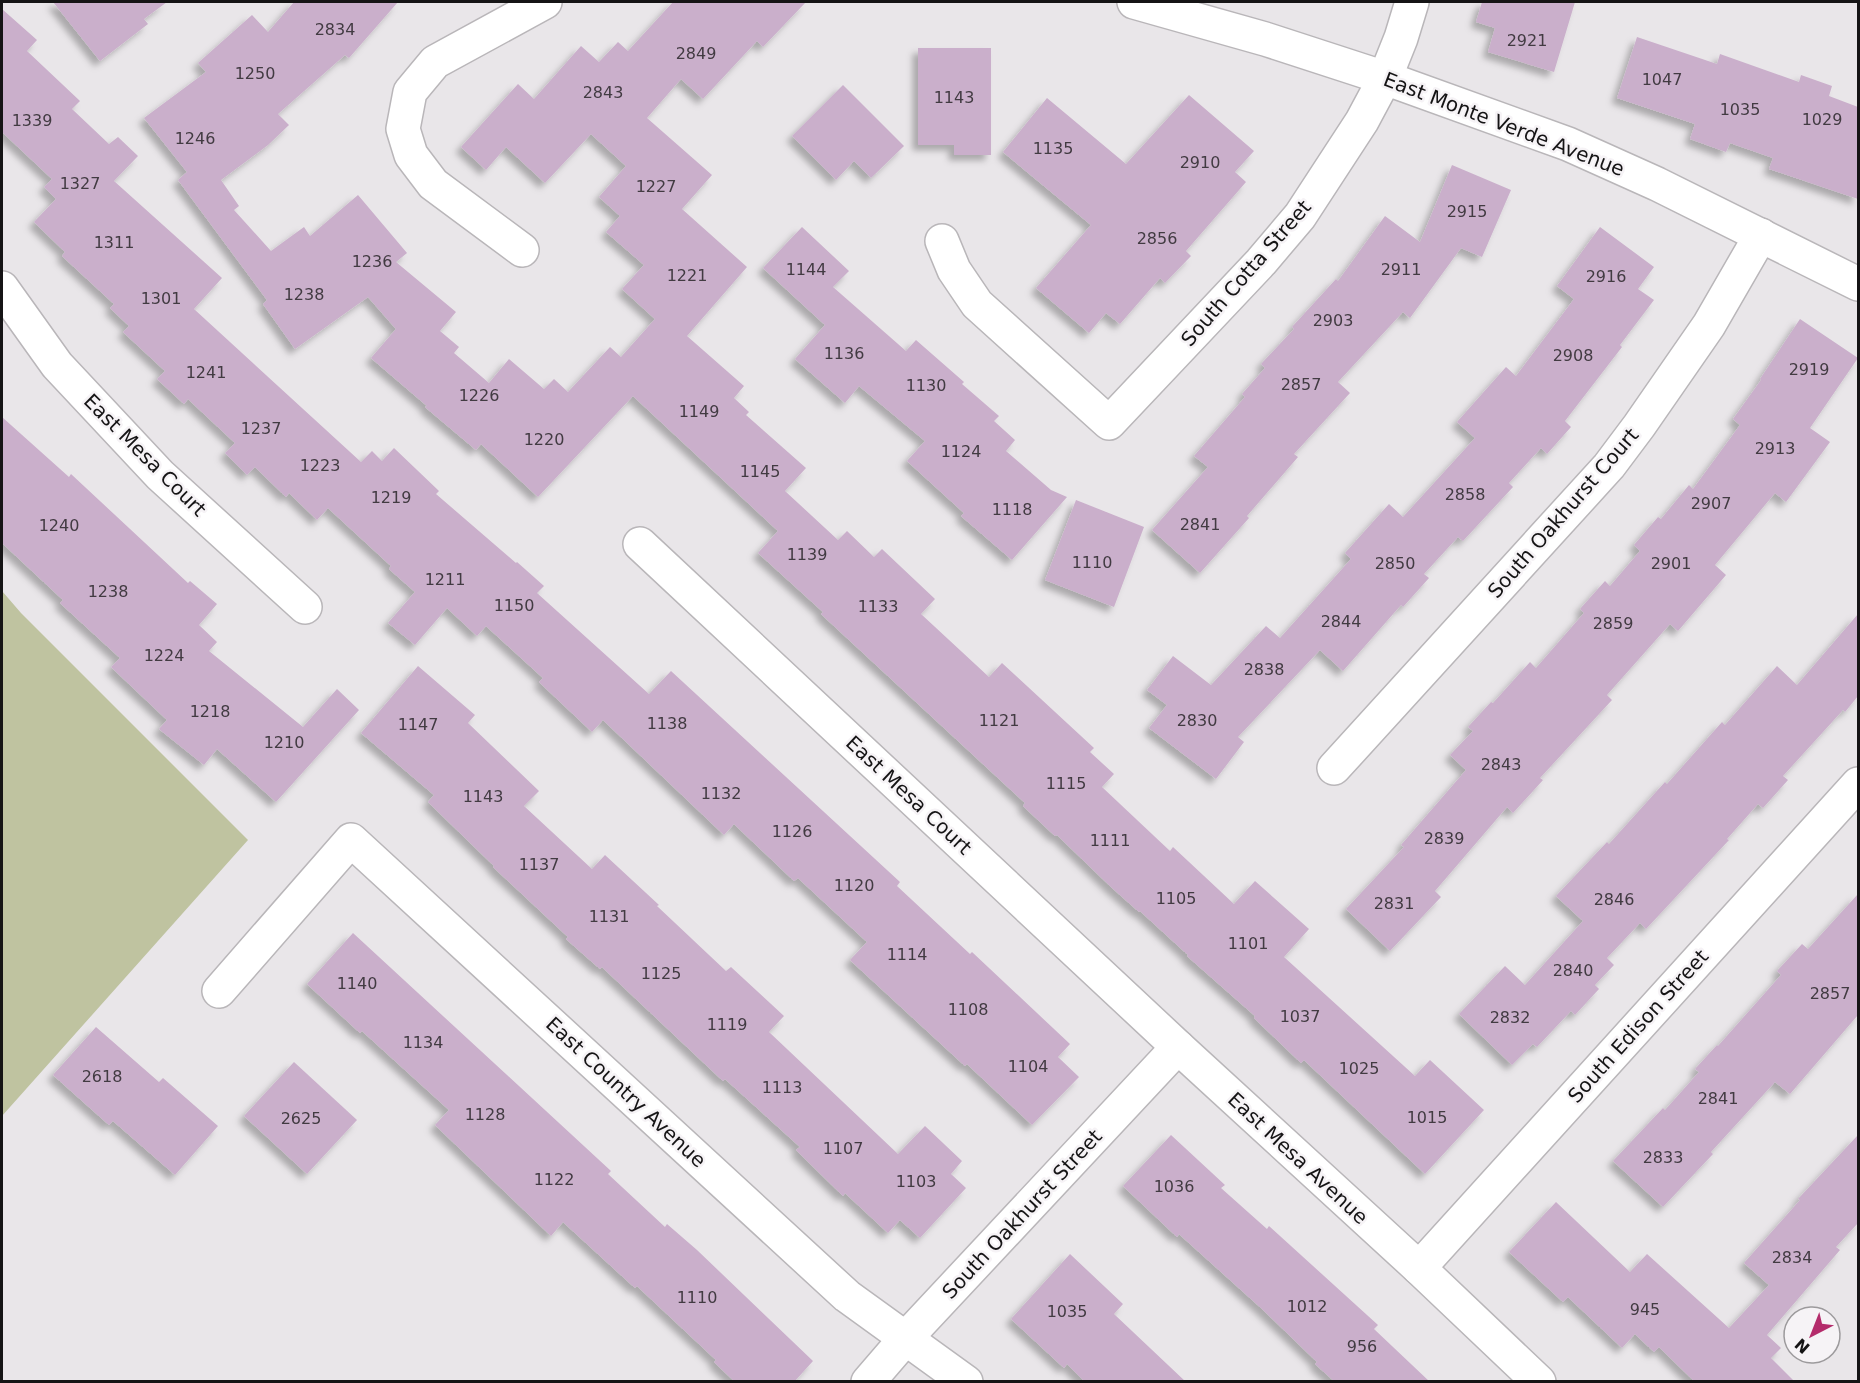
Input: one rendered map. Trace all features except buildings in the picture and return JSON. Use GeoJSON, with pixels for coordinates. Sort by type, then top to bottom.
{"type":"FeatureCollection","features":[{"type":"Feature","properties":{"kind":"street"},"geometry":{"type":"LineString","coordinates":[[522,250],[433,184],[411,155],[403,129],[410,92],[435,62],[545,2]]}},
{"type":"Feature","properties":{"kind":"street","name":"East Monte Verde Avenue"},"geometry":{"type":"LineString","coordinates":[[1134,2],[1265,39],[1385,78],[1569,144],[1657,184],[1858,284]]}},
{"type":"Feature","properties":{"kind":"street","name":"South Cotta Street"},"geometry":{"type":"LineString","coordinates":[[942,241],[954,270],[977,304],[1109,423],[1261,262],[1300,216],[1362,121],[1385,78],[1412,2]]}},
{"type":"Feature","properties":{"kind":"street","name":"South Oakhurst Court"},"geometry":{"type":"LineString","coordinates":[[1334,768],[1609,466],[1709,325],[1761,235]]}},
{"type":"Feature","properties":{"kind":"street","name":"East Mesa Court"},"geometry":{"type":"LineString","coordinates":[[2,288],[57,365],[160,475],[305,607]]}},
{"type":"Feature","properties":{"kind":"street","name":"East Mesa Court"},"geometry":{"type":"LineString","coordinates":[[640,544],[1178,1047]]}},
{"type":"Feature","properties":{"kind":"street","name":"South Edison Street"},"geometry":{"type":"LineString","coordinates":[[1419,1268],[1858,784]]}},
{"type":"Feature","properties":{"kind":"street","name":"East Country Avenue"},"geometry":{"type":"LineString","coordinates":[[219,991],[351,840],[847,1296],[966,1382]]}},
{"type":"Feature","properties":{"kind":"street","name":"East Mesa Avenue"},"geometry":{"type":"LineString","coordinates":[[1178,1047],[1419,1268]]}},
{"type":"Feature","properties":{"kind":"street","name":"South Oakhurst Street"},"geometry":{"type":"LineString","coordinates":[[868,1382],[905,1339],[1178,1047]]}},
{"type":"Feature","properties":{"kind":"street"},"geometry":{"type":"LineString","coordinates":[[1419,1268],[1539,1382]]}},
{"type":"Feature","properties":{"kind":"green space"},"geometry":{"type":"Polygon","coordinates":[[[2,591],[21,613],[248,840],[2,1116],[2,591]]]}}]}
